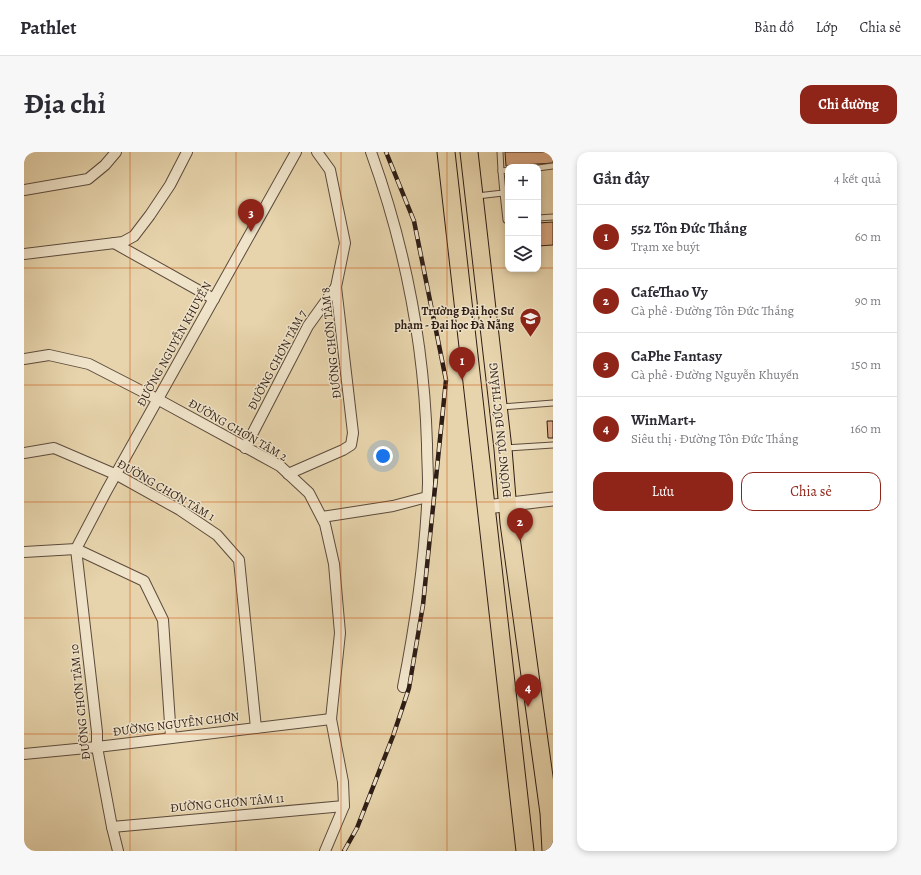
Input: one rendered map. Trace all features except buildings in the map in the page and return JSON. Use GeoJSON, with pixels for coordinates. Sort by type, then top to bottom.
{"type":"FeatureCollection","features":[{"type":"Feature","properties":{"kind":"highway","name":"ĐƯỜNG TÔN ĐỨC THẮNG"},"geometry":{"type":"LineString","coordinates":[[446,152],[525,851]]}},
{"type":"Feature","properties":{"kind":"highway","name":"ĐƯỜNG TÔN ĐỨC THẮNG"},"geometry":{"type":"LineString","coordinates":[[469,152],[503,449],[509,523],[551,813],[551,851]]}},
{"type":"Feature","properties":{"kind":"street"},"geometry":{"type":"LineString","coordinates":[[24,190],[88,179],[105,165],[116,152]]}},
{"type":"Feature","properties":{"kind":"street"},"geometry":{"type":"LineString","coordinates":[[24,254],[123,242],[134,236],[170,185],[187,152]]}},
{"type":"Feature","properties":{"kind":"street","name":"ĐƯỜNG NGUYỄN KHUYẾN"},"geometry":{"type":"LineString","coordinates":[[76,549],[107,490],[159,400],[296,152]]}},
{"type":"Feature","properties":{"kind":"street","name":"ĐƯỜNG CHƠN TÂM 8"},"geometry":{"type":"LineString","coordinates":[[288,474],[343,450],[351,444],[353,433],[336,286],[345,243],[330,170],[317,152]]}},
{"type":"Feature","properties":{"kind":"street"},"geometry":{"type":"LineString","coordinates":[[371,152],[387,196],[412,301],[426,412],[428,483],[422,570],[413,637],[403,687]]}},
{"type":"Feature","properties":{"kind":"street"},"geometry":{"type":"LineString","coordinates":[[114,243],[214,299]]}},
{"type":"Feature","properties":{"kind":"street","name":"ĐƯỜNG CHƠN TÂM 7"},"geometry":{"type":"LineString","coordinates":[[245,448],[308,326],[336,286]]}},
{"type":"Feature","properties":{"kind":"street","name":"ĐƯỜNG CHƠN TÂM 2"},"geometry":{"type":"LineString","coordinates":[[24,359],[49,355],[89,364],[159,400],[280,466],[309,493],[326,524],[334,564],[340,633],[330,719],[343,782],[344,806]]}},
{"type":"Feature","properties":{"kind":"street","name":"ĐƯỜNG CHƠN TÂM 1"},"geometry":{"type":"LineString","coordinates":[[24,453],[54,448],[117,475],[180,510],[217,535],[239,560],[256,728]]}},
{"type":"Feature","properties":{"kind":"street"},"geometry":{"type":"LineString","coordinates":[[322,517],[394,506],[427,497]]}},
{"type":"Feature","properties":{"kind":"street"},"geometry":{"type":"LineString","coordinates":[[486,507],[553,499]]}},
{"type":"Feature","properties":{"kind":"street"},"geometry":{"type":"LineString","coordinates":[[24,552],[76,549],[144,581],[163,620],[171,738]]}},
{"type":"Feature","properties":{"kind":"street","name":"ĐƯỜNG CHƠN TÂM 10"},"geometry":{"type":"LineString","coordinates":[[76,549],[97,732],[97,747],[118,851]]}},
{"type":"Feature","properties":{"kind":"street","name":"ĐƯỜNG NGUYỄN CHƠN"},"geometry":{"type":"LineString","coordinates":[[24,754],[97,747],[330,719]]}},
{"type":"Feature","properties":{"kind":"street"},"geometry":{"type":"LineString","coordinates":[[325,851],[344,806]]}},
{"type":"Feature","properties":{"kind":"street","name":"ĐƯỜNG CHƠN TÂM 11"},"geometry":{"type":"LineString","coordinates":[[112,827],[344,806]]}},
{"type":"Feature","properties":{"kind":"lane"},"geometry":{"type":"LineString","coordinates":[[500,152],[505,211]]}},
{"type":"Feature","properties":{"kind":"lane"},"geometry":{"type":"LineString","coordinates":[[541,168],[553,166]]}},
{"type":"Feature","properties":{"kind":"lane"},"geometry":{"type":"LineString","coordinates":[[501,171],[505,170]]}},
{"type":"Feature","properties":{"kind":"lane"},"geometry":{"type":"LineString","coordinates":[[474,196],[503,193]]}},
{"type":"Feature","properties":{"kind":"lane"},"geometry":{"type":"LineString","coordinates":[[541,218],[553,216]]}},
{"type":"Feature","properties":{"kind":"lane"},"geometry":{"type":"LineString","coordinates":[[498,407],[553,403]]}},
{"type":"Feature","properties":{"kind":"lane"},"geometry":{"type":"LineString","coordinates":[[503,449],[553,445]]}},
{"type":"Feature","properties":{"kind":"railway"},"geometry":{"type":"LineString","coordinates":[[344,851],[357,828],[393,736],[409,688],[423,605],[446,380],[414,221],[386,152]]}},
{"type":"Feature","properties":{"kind":"place","name":"CaPhe Fantasy"},"geometry":{"type":"Point","coordinates":[251,232]}},
{"type":"Feature","properties":{"kind":"place","name":"Trường Đại học Sư phạm - Đại học Đà Nẵng"},"geometry":{"type":"Point","coordinates":[530,338]}},
{"type":"Feature","properties":{"kind":"place","name":"552 Tôn Đức Thắng"},"geometry":{"type":"Point","coordinates":[462,380]}},
{"type":"Feature","properties":{"kind":"place","name":"CafeThao Vy"},"geometry":{"type":"Point","coordinates":[520,541]}},
{"type":"Feature","properties":{"kind":"place","name":"WinMart+"},"geometry":{"type":"Point","coordinates":[528,707]}}]}
